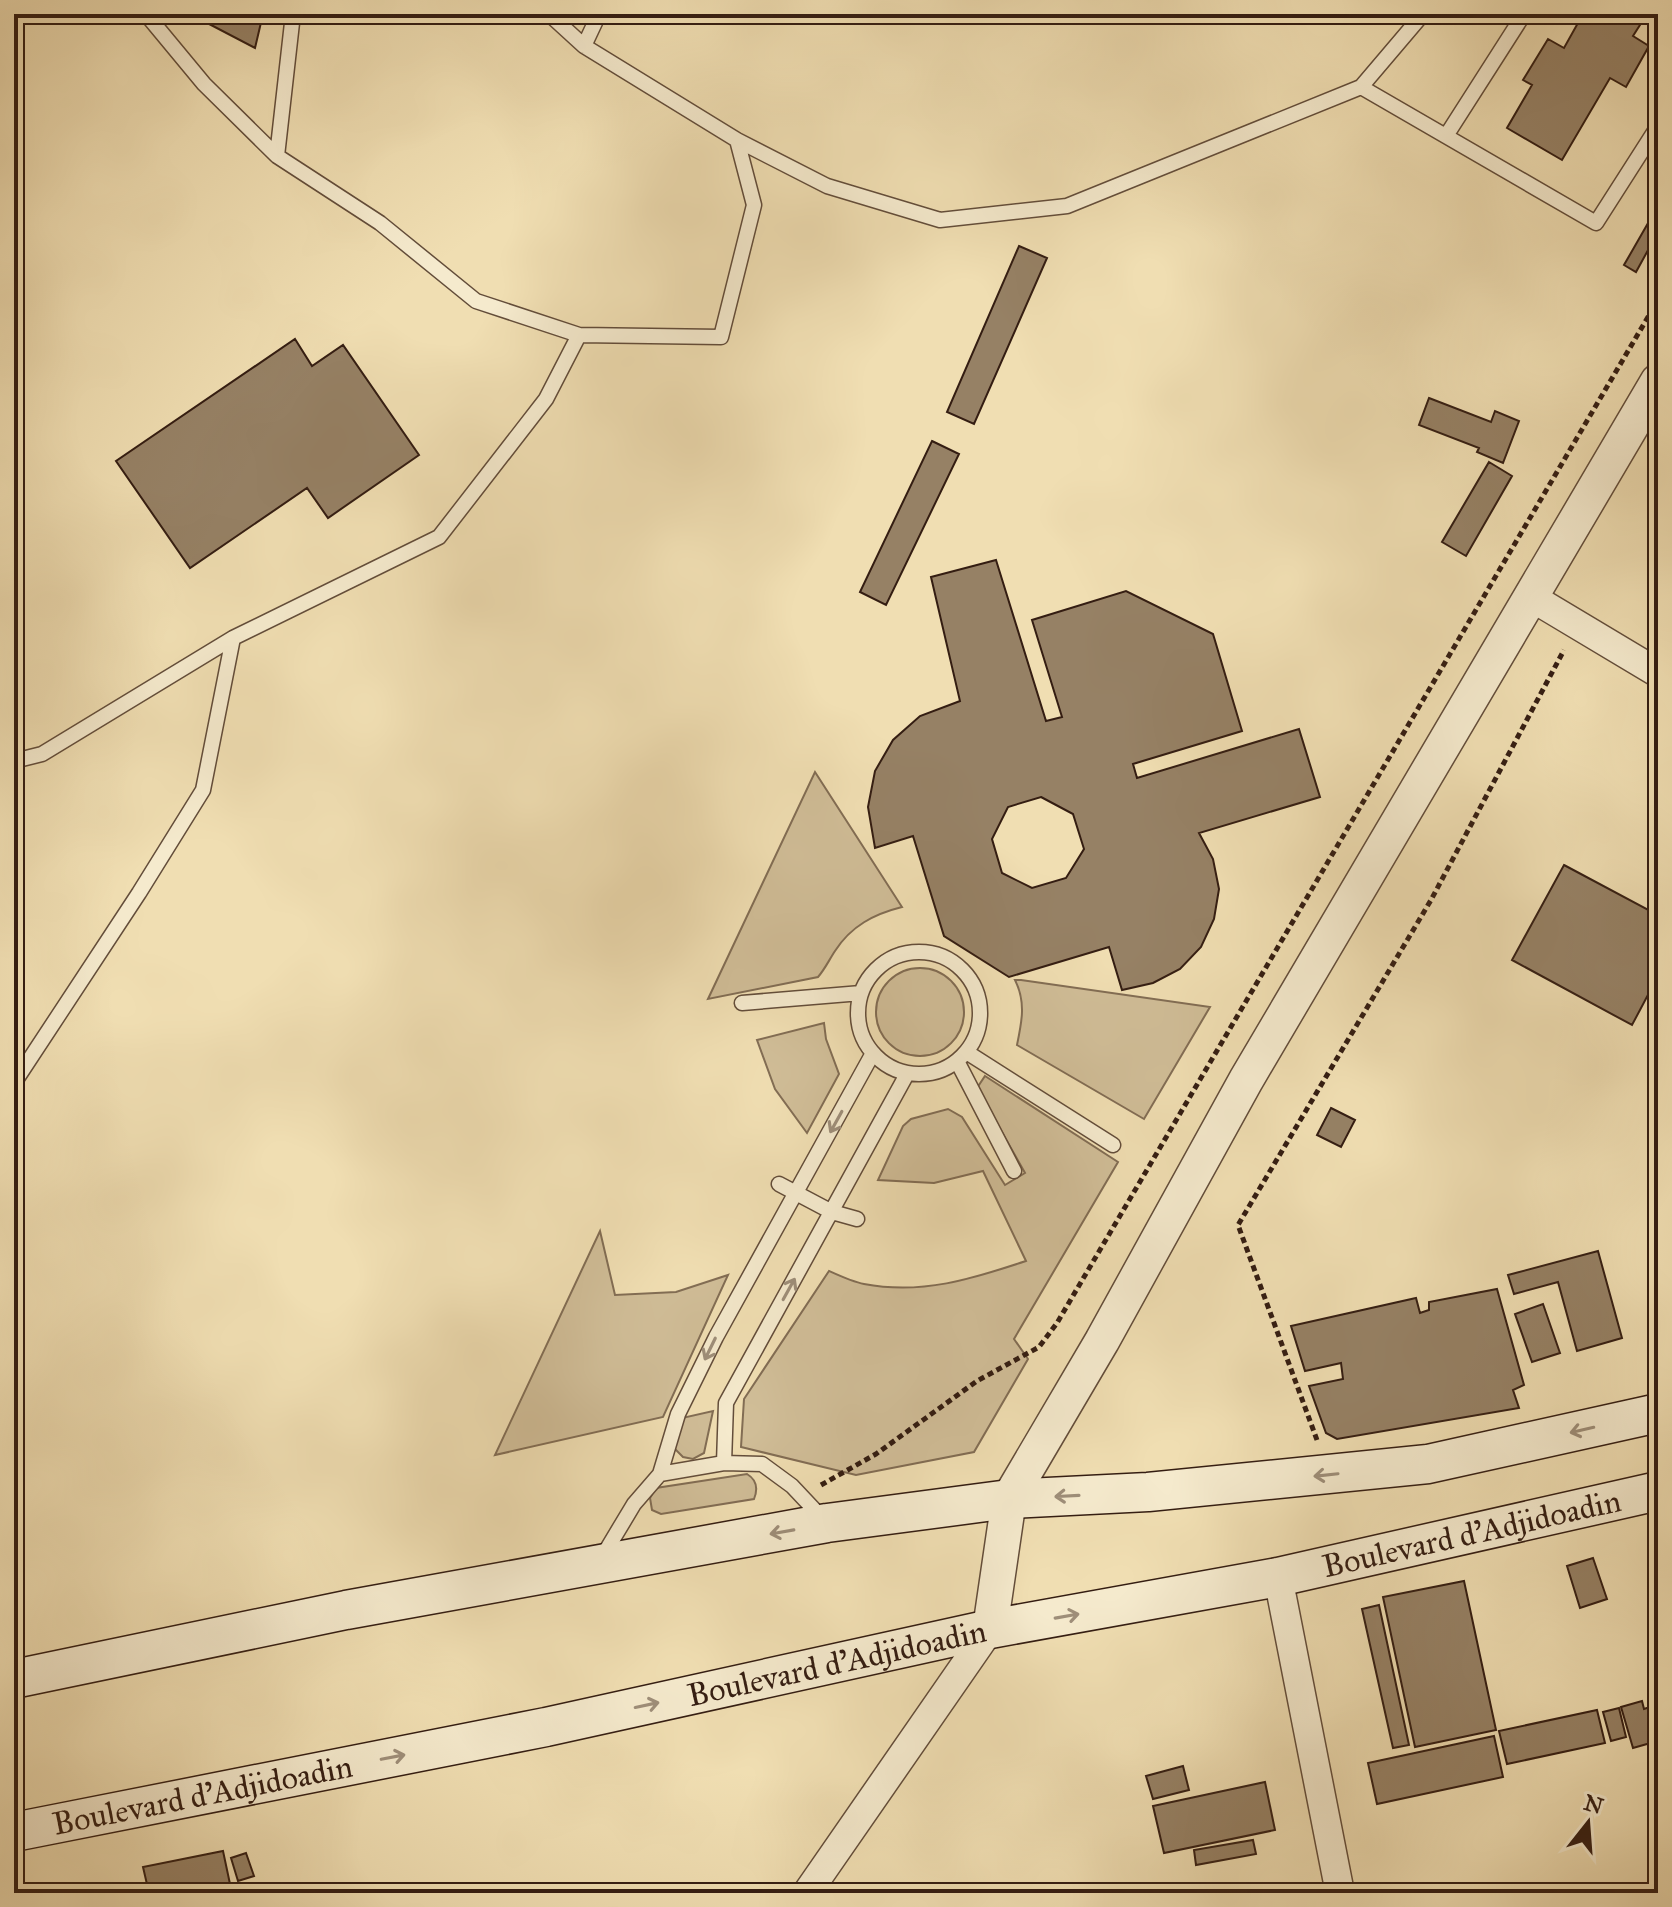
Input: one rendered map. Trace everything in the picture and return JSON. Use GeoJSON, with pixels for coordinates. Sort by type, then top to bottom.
{"type":"FeatureCollection","features":[{"type":"Feature","properties":{"kind":"main road"},"geometry":{"type":"LineString","coordinates":[[14,1679],[346,1610],[827,1523],[1009,1499],[1148,1492],[1428,1464],[1658,1413]]}},
{"type":"Feature","properties":{"kind":"main road","name":"Boulevard d'Adjidoadin"},"geometry":{"type":"LineString","coordinates":[[14,1832],[546,1727],[990,1629],[1278,1577],[1658,1491]]}},
{"type":"Feature","properties":{"kind":"street"},"geometry":{"type":"LineString","coordinates":[[807,1893],[990,1629],[1009,1499],[1102,1341],[1246,1080],[1658,381]]}},
{"type":"Feature","properties":{"kind":"street"},"geometry":{"type":"LineString","coordinates":[[1531,597],[1658,673]]}},
{"type":"Feature","properties":{"kind":"street"},"geometry":{"type":"LineString","coordinates":[[1278,1577],[1340,1893]]}},
{"type":"Feature","properties":{"kind":"lane"},"geometry":{"type":"LineString","coordinates":[[277,156],[293,14]]}},
{"type":"Feature","properties":{"kind":"lane"},"geometry":{"type":"LineString","coordinates":[[549,14],[584,46],[737,140],[827,186],[940,220],[1067,206],[1361,87],[1423,14]]}},
{"type":"Feature","properties":{"kind":"lane"},"geometry":{"type":"LineString","coordinates":[[584,46],[599,14]]}},
{"type":"Feature","properties":{"kind":"lane"},"geometry":{"type":"LineString","coordinates":[[1446,136],[1524,14]]}},
{"type":"Feature","properties":{"kind":"lane"},"geometry":{"type":"LineString","coordinates":[[149,16],[204,84],[277,156],[380,223],[476,301],[579,335],[721,337],[754,205],[737,140]]}},
{"type":"Feature","properties":{"kind":"lane"},"geometry":{"type":"LineString","coordinates":[[1361,87],[1596,223],[1658,126]]}},
{"type":"Feature","properties":{"kind":"lane"},"geometry":{"type":"LineString","coordinates":[[14,761],[42,754],[233,638],[439,537],[546,399],[579,335]]}},
{"type":"Feature","properties":{"kind":"lane"},"geometry":{"type":"LineString","coordinates":[[14,1083],[203,790],[233,638]]}},
{"type":"Feature","properties":{"kind":"lane"},"geometry":{"type":"LineString","coordinates":[[724,1463],[726,1403],[905,1079],[942,1070],[962,1057],[977,1033],[980,1016],[978,999],[966,975],[946,959],[930,953],[895,956],[880,966],[868,978],[857,1011],[859,1028],[873,1053],[905,1079]]}},
{"type":"Feature","properties":{"kind":"lane"},"geometry":{"type":"LineString","coordinates":[[742,1003],[861,993]]}},
{"type":"Feature","properties":{"kind":"lane"},"geometry":{"type":"LineString","coordinates":[[598,1565],[634,1504],[660,1474],[684,1401],[716,1337],[873,1053]]}},
{"type":"Feature","properties":{"kind":"lane"},"geometry":{"type":"LineString","coordinates":[[962,1057],[1113,1145]]}},
{"type":"Feature","properties":{"kind":"lane"},"geometry":{"type":"LineString","coordinates":[[962,1057],[1014,1171]]}},
{"type":"Feature","properties":{"kind":"lane"},"geometry":{"type":"LineString","coordinates":[[779,1184],[832,1212],[857,1219]]}},
{"type":"Feature","properties":{"kind":"lane"},"geometry":{"type":"LineString","coordinates":[[660,1474],[724,1463],[762,1464],[802,1496],[827,1523]]}},
{"type":"Feature","properties":{"kind":"path"},"geometry":{"type":"LineString","coordinates":[[802,1496],[876,1454],[977,1381],[1039,1347],[1057,1323],[1658,300]]}},
{"type":"Feature","properties":{"kind":"path"},"geometry":{"type":"LineString","coordinates":[[1330,1475],[1277,1338],[1238,1225],[1431,900],[1578,625]]}},
{"type":"Feature","properties":{"kind":"shaded area"},"geometry":{"type":"Polygon","coordinates":[[[815,772],[902,907],[873,917],[856,928],[841,942],[818,977],[708,999],[815,772]]]}},
{"type":"Feature","properties":{"kind":"shaded area"},"geometry":{"type":"Polygon","coordinates":[[[920,968],[945,975],[957,987],[964,1012],[957,1037],[945,1049],[920,1056],[895,1049],[883,1037],[876,1012],[883,987],[895,975],[920,968]]]}},
{"type":"Feature","properties":{"kind":"shaded area"},"geometry":{"type":"Polygon","coordinates":[[[1015,980],[1210,1007],[1144,1119],[1017,1045],[1022,1004],[1015,980]]]}},
{"type":"Feature","properties":{"kind":"shaded area"},"geometry":{"type":"Polygon","coordinates":[[[824,1023],[826,1039],[839,1074],[807,1133],[775,1089],[757,1040],[824,1023]]]}},
{"type":"Feature","properties":{"kind":"shaded area"},"geometry":{"type":"Polygon","coordinates":[[[985,1076],[1118,1162],[1014,1339],[1028,1359],[974,1452],[856,1475],[741,1447],[744,1399],[829,1271],[864,1284],[906,1288],[966,1279],[1026,1261],[983,1171],[934,1183],[878,1180],[903,1126],[911,1119],[948,1109],[962,1117],[1005,1185],[1025,1173],[977,1088],[985,1076]]]}},
{"type":"Feature","properties":{"kind":"shaded area"},"geometry":{"type":"Polygon","coordinates":[[[600,1231],[615,1295],[676,1292],[728,1275],[663,1417],[495,1455],[600,1231]]]}},
{"type":"Feature","properties":{"kind":"shaded area"},"geometry":{"type":"Polygon","coordinates":[[[713,1411],[704,1453],[693,1459],[683,1457],[674,1448],[682,1418],[713,1411]]]}},
{"type":"Feature","properties":{"kind":"shaded area"},"geometry":{"type":"Polygon","coordinates":[[[747,1474],[756,1485],[754,1499],[661,1514],[652,1510],[650,1498],[656,1488],[747,1474]]]}},
{"type":"Feature","properties":{"kind":"building"},"geometry":{"type":"Polygon","coordinates":[[[190,14],[263,14],[255,48],[190,14]]]}},
{"type":"Feature","properties":{"kind":"building"},"geometry":{"type":"Polygon","coordinates":[[[1583,14],[1647,14],[1633,36],[1649,46],[1626,87],[1610,78],[1562,160],[1507,128],[1532,85],[1523,80],[1548,39],[1564,48],[1583,14]]]}},
{"type":"Feature","properties":{"kind":"building"},"geometry":{"type":"Polygon","coordinates":[[[1655,211],[1658,213],[1658,232],[1636,272],[1624,265],[1655,211]]]}},
{"type":"Feature","properties":{"kind":"building"},"geometry":{"type":"Polygon","coordinates":[[[1019,246],[1047,258],[974,424],[947,412],[1019,246]]]}},
{"type":"Feature","properties":{"kind":"building"},"geometry":{"type":"Polygon","coordinates":[[[295,339],[312,366],[343,345],[419,455],[328,518],[307,488],[190,568],[116,461],[295,339]]]}},
{"type":"Feature","properties":{"kind":"building"},"geometry":{"type":"Polygon","coordinates":[[[1429,398],[1491,422],[1495,411],[1519,421],[1503,463],[1477,452],[1479,448],[1419,425],[1429,398]]]}},
{"type":"Feature","properties":{"kind":"building"},"geometry":{"type":"Polygon","coordinates":[[[932,441],[959,454],[886,605],[860,592],[932,441]]]}},
{"type":"Feature","properties":{"kind":"building"},"geometry":{"type":"Polygon","coordinates":[[[1489,462],[1512,476],[1466,556],[1442,542],[1489,462]]]}},
{"type":"Feature","properties":{"kind":"building"},"geometry":{"type":"Polygon","coordinates":[[[996,560],[1046,721],[1062,717],[1032,620],[1126,591],[1213,634],[1242,731],[1133,764],[1137,778],[1299,729],[1320,797],[1199,833],[1213,859],[1219,889],[1214,919],[1201,947],[1180,969],[1153,983],[1122,990],[1109,947],[1009,977],[944,936],[913,836],[875,848],[868,807],[875,771],[893,740],[920,716],[960,701],[931,577],[996,560]],[[1041,797],[1008,807],[992,839],[1002,873],[1032,888],[1066,878],[1084,849],[1073,814],[1041,797]]]}},
{"type":"Feature","properties":{"kind":"building"},"geometry":{"type":"Polygon","coordinates":[[[1564,865],[1658,915],[1658,976],[1632,1025],[1512,960],[1564,865]]]}},
{"type":"Feature","properties":{"kind":"building"},"geometry":{"type":"Polygon","coordinates":[[[1331,1108],[1355,1120],[1341,1147],[1317,1135],[1331,1108]]]}},
{"type":"Feature","properties":{"kind":"building"},"geometry":{"type":"Polygon","coordinates":[[[1598,1251],[1622,1338],[1577,1351],[1558,1282],[1514,1294],[1508,1275],[1598,1251]]]}},
{"type":"Feature","properties":{"kind":"building"},"geometry":{"type":"Polygon","coordinates":[[[1497,1289],[1524,1385],[1513,1390],[1519,1408],[1337,1439],[1326,1433],[1309,1386],[1343,1379],[1341,1363],[1305,1371],[1291,1326],[1416,1298],[1420,1313],[1429,1310],[1429,1302],[1497,1289]]]}},
{"type":"Feature","properties":{"kind":"building"},"geometry":{"type":"Polygon","coordinates":[[[1543,1304],[1560,1353],[1532,1362],[1515,1314],[1543,1304]]]}},
{"type":"Feature","properties":{"kind":"building"},"geometry":{"type":"Polygon","coordinates":[[[1593,1558],[1607,1599],[1580,1608],[1567,1566],[1593,1558]]]}},
{"type":"Feature","properties":{"kind":"building"},"geometry":{"type":"Polygon","coordinates":[[[1464,1581],[1496,1730],[1415,1747],[1383,1597],[1464,1581]]]}},
{"type":"Feature","properties":{"kind":"building"},"geometry":{"type":"Polygon","coordinates":[[[1379,1605],[1409,1745],[1393,1748],[1362,1609],[1379,1605]]]}},
{"type":"Feature","properties":{"kind":"building"},"geometry":{"type":"Polygon","coordinates":[[[1642,1701],[1644,1709],[1653,1706],[1658,1727],[1650,1730],[1654,1742],[1633,1748],[1621,1707],[1642,1701]]]}},
{"type":"Feature","properties":{"kind":"building"},"geometry":{"type":"Polygon","coordinates":[[[1619,1708],[1626,1737],[1611,1741],[1603,1712],[1619,1708]]]}},
{"type":"Feature","properties":{"kind":"building"},"geometry":{"type":"Polygon","coordinates":[[[1597,1710],[1605,1743],[1507,1764],[1499,1731],[1597,1710]]]}},
{"type":"Feature","properties":{"kind":"building"},"geometry":{"type":"Polygon","coordinates":[[[1494,1736],[1503,1777],[1377,1804],[1368,1763],[1494,1736]]]}},
{"type":"Feature","properties":{"kind":"building"},"geometry":{"type":"Polygon","coordinates":[[[1183,1766],[1189,1790],[1153,1799],[1146,1776],[1183,1766]]]}},
{"type":"Feature","properties":{"kind":"building"},"geometry":{"type":"Polygon","coordinates":[[[1265,1782],[1275,1830],[1164,1853],[1153,1806],[1265,1782]]]}},
{"type":"Feature","properties":{"kind":"building"},"geometry":{"type":"Polygon","coordinates":[[[1253,1840],[1256,1854],[1196,1865],[1194,1850],[1253,1840]]]}},
{"type":"Feature","properties":{"kind":"building"},"geometry":{"type":"Polygon","coordinates":[[[223,1851],[230,1884],[186,1893],[149,1893],[143,1867],[223,1851]]]}},
{"type":"Feature","properties":{"kind":"building"},"geometry":{"type":"Polygon","coordinates":[[[246,1853],[254,1876],[238,1881],[231,1858],[246,1853]]]}}]}
